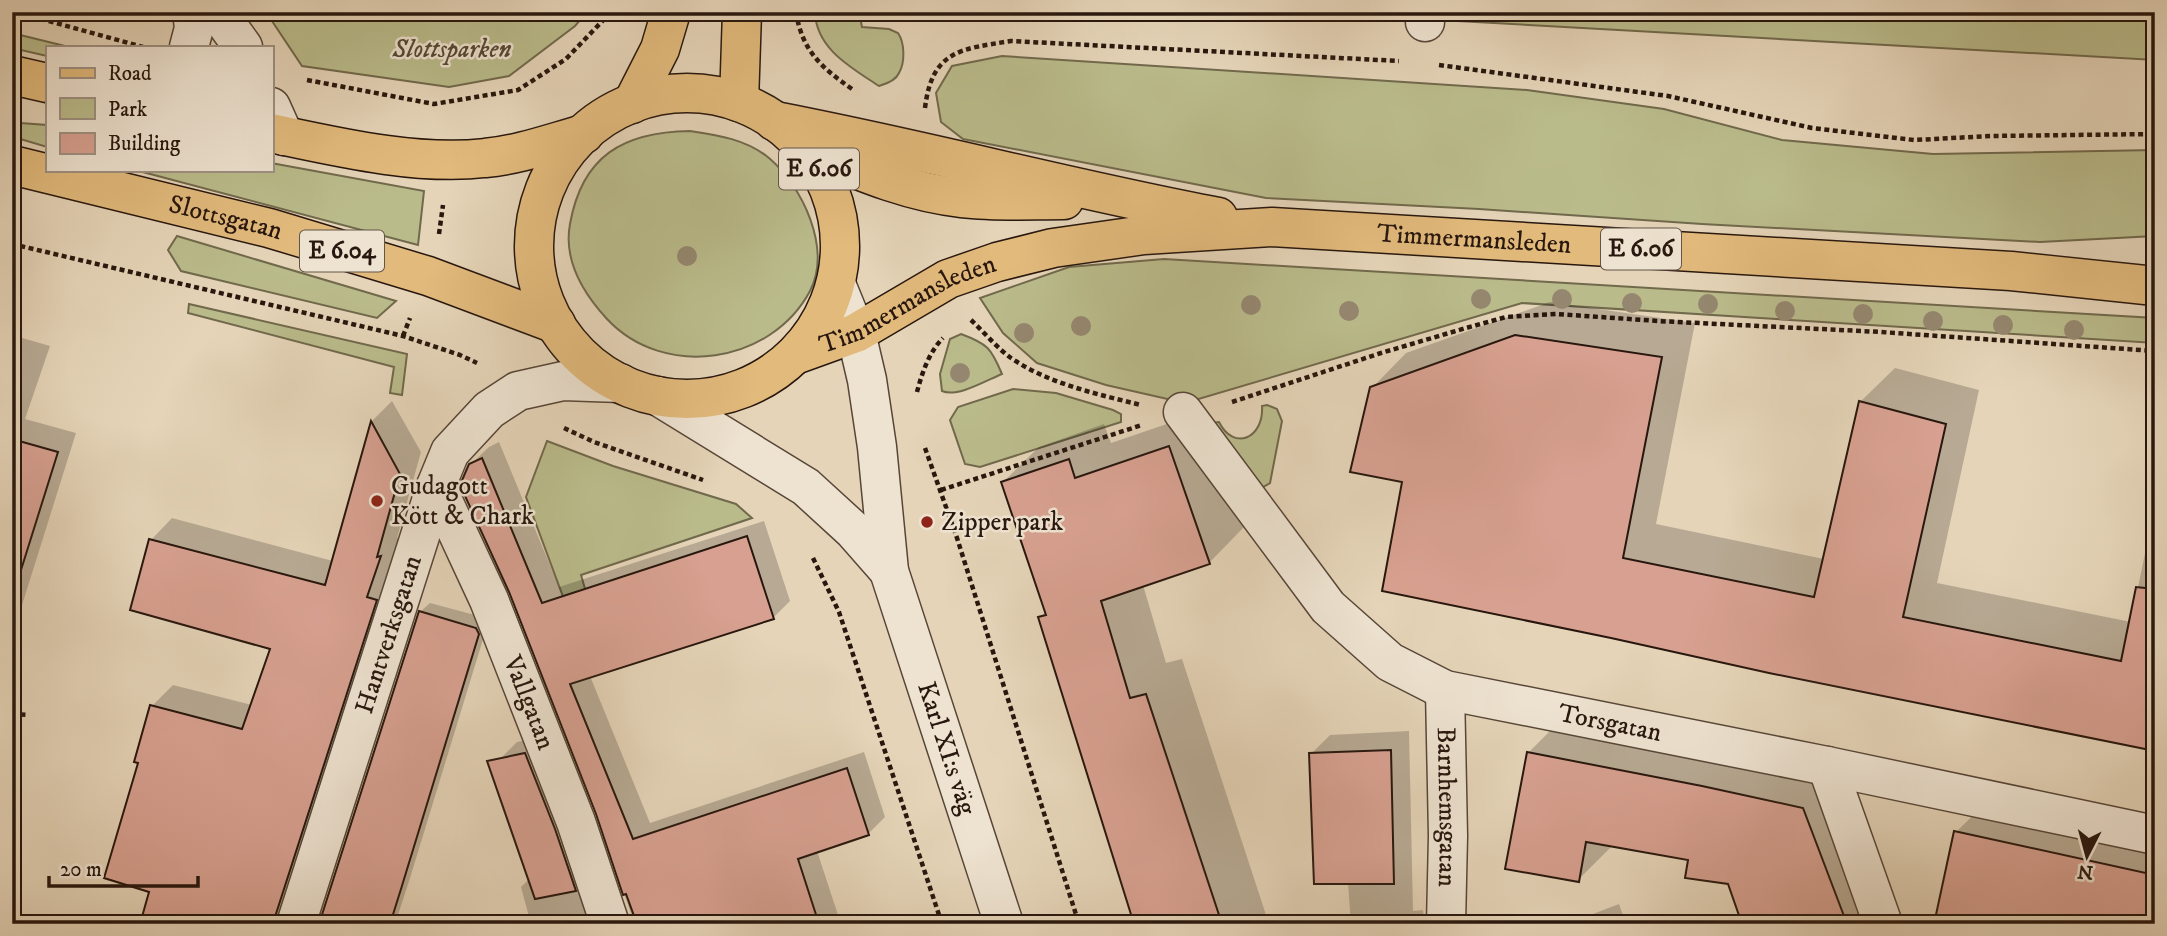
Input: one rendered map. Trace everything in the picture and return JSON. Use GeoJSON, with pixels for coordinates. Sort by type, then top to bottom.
{"type":"FeatureCollection","features":[{"type":"Feature","properties":{"kind":"main road"},"geometry":{"type":"LineString","coordinates":[[632,104],[660,49],[671,12]]}},
{"type":"Feature","properties":{"kind":"main road"},"geometry":{"type":"LineString","coordinates":[[739,102],[742,12]]}},
{"type":"Feature","properties":{"kind":"main road"},"geometry":{"type":"LineString","coordinates":[[12,75],[46,83]]}},
{"type":"Feature","properties":{"kind":"main road","name":"E 6.06"},"geometry":{"type":"LineString","coordinates":[[685,93],[704,94],[739,102],[774,121],[804,148],[824,177],[836,211],[840,248],[836,284],[820,322],[795,355],[765,378],[731,393],[695,399],[658,396],[620,383],[590,364],[566,339],[544,301],[534,250],[542,199],[552,175],[566,153],[584,134],[607,117],[632,104],[685,93]]}},
{"type":"Feature","properties":{"kind":"main road","name":"Timmermansleden"},"geometry":{"type":"LineString","coordinates":[[774,121],[1122,199],[1272,227]]}},
{"type":"Feature","properties":{"kind":"main road"},"geometry":{"type":"LineString","coordinates":[[275,125],[352,149],[445,160],[485,158],[584,134]]}},
{"type":"Feature","properties":{"kind":"main road","name":"Timmermansleden"},"geometry":{"type":"LineString","coordinates":[[804,148],[888,181],[961,198],[1005,201],[1122,199]]}},
{"type":"Feature","properties":{"kind":"main road","name":"Slottsgatan"},"geometry":{"type":"LineString","coordinates":[[12,164],[269,229],[428,276],[556,324]]}},
{"type":"Feature","properties":{"kind":"main road","name":"Timmermansleden"},"geometry":{"type":"LineString","coordinates":[[795,355],[856,333],[948,279],[997,261],[1053,248],[1144,235],[1272,227],[2011,271],[2155,286]]}},
{"type":"Feature","properties":{"kind":"main road","name":"Timmermansleden"},"geometry":{"type":"LineString","coordinates":[[2011,271],[2155,261]]}},
{"type":"Feature","properties":{"kind":"street"},"geometry":{"type":"LineString","coordinates":[[189,46],[194,28],[192,12]]}},
{"type":"Feature","properties":{"kind":"street"},"geometry":{"type":"LineString","coordinates":[[212,12],[225,22],[242,46]]}},
{"type":"Feature","properties":{"kind":"street","name":"Karl XI:s väg"},"geometry":{"type":"LineString","coordinates":[[836,284],[856,333],[867,380],[877,447],[889,571],[1004,924]]}},
{"type":"Feature","properties":{"kind":"street","name":"Hantverksgatan"},"geometry":{"type":"LineString","coordinates":[[296,924],[436,486],[450,452],[489,411],[518,391],[563,382],[620,383]]}},
{"type":"Feature","properties":{"kind":"street","name":"Karl XI:s väg"},"geometry":{"type":"LineString","coordinates":[[658,396],[806,487],[853,530],[889,571]]}},
{"type":"Feature","properties":{"kind":"street","name":"Torsgatan"},"geometry":{"type":"LineString","coordinates":[[1183,412],[1328,607],[1390,662],[1445,690],[2155,835]]}},
{"type":"Feature","properties":{"kind":"street","name":"Vallgatan"},"geometry":{"type":"LineString","coordinates":[[436,486],[494,612],[576,822],[610,924]]}},
{"type":"Feature","properties":{"kind":"street","name":"Barnhemsgatan"},"geometry":{"type":"LineString","coordinates":[[1445,690],[1448,836],[1446,924]]}},
{"type":"Feature","properties":{"kind":"street"},"geometry":{"type":"LineString","coordinates":[[1827,766],[1883,924]]}},
{"type":"Feature","properties":{"kind":"path"},"geometry":{"type":"LineString","coordinates":[[16,12],[140,46]]}},
{"type":"Feature","properties":{"kind":"path"},"geometry":{"type":"LineString","coordinates":[[298,78],[434,104],[518,90],[566,59],[611,12]]}},
{"type":"Feature","properties":{"kind":"path"},"geometry":{"type":"LineString","coordinates":[[925,109],[927,88],[931,79],[936,69],[948,58],[967,48],[1011,41],[1410,62]]}},
{"type":"Feature","properties":{"kind":"path"},"geometry":{"type":"LineString","coordinates":[[1435,65],[1668,96],[1812,128],[1914,140],[2155,134]]}},
{"type":"Feature","properties":{"kind":"path"},"geometry":{"type":"LineString","coordinates":[[12,244],[403,336],[437,247],[445,191],[445,160],[434,104]]}},
{"type":"Feature","properties":{"kind":"path"},"geometry":{"type":"LineString","coordinates":[[941,490],[1183,412],[1243,399],[1381,353],[1506,317],[1544,314],[1881,332],[2155,351]]}},
{"type":"Feature","properties":{"kind":"path"},"geometry":{"type":"LineString","coordinates":[[968,317],[1008,355],[1041,374],[1084,390],[1146,407],[1183,412]]}},
{"type":"Feature","properties":{"kind":"path"},"geometry":{"type":"LineString","coordinates":[[922,439],[941,490],[1079,924]]}},
{"type":"Feature","properties":{"kind":"path"},"geometry":{"type":"LineString","coordinates":[[809,549],[839,612],[942,924]]}},
{"type":"Feature","properties":{"kind":"path"},"geometry":{"type":"LineString","coordinates":[[12,714],[29,715]]}},
{"type":"Feature","properties":{"kind":"green space","name":"Slottsparken"},"geometry":{"type":"Polygon","coordinates":[[[266,12],[587,12],[575,26],[509,76],[449,87],[302,66],[266,12]]]}},
{"type":"Feature","properties":{"kind":"green space"},"geometry":{"type":"Polygon","coordinates":[[[815,12],[859,12],[862,27],[889,29],[898,33],[903,53],[898,75],[879,86],[847,64],[822,37],[815,12]]]}},
{"type":"Feature","properties":{"kind":"green space"},"geometry":{"type":"Polygon","coordinates":[[[1458,12],[2155,12],[2155,60],[1458,21],[1458,12]]]}},
{"type":"Feature","properties":{"kind":"green space"},"geometry":{"type":"Polygon","coordinates":[[[12,33],[65,46],[46,46],[46,56],[12,48],[12,33]]]}},
{"type":"Feature","properties":{"kind":"green space"},"geometry":{"type":"Polygon","coordinates":[[[1002,56],[1527,90],[1664,109],[1782,140],[1933,154],[2155,150],[2155,236],[2040,242],[1266,198],[963,139],[941,122],[936,93],[952,66],[1002,56]]]}},
{"type":"Feature","properties":{"kind":"green space"},"geometry":{"type":"Polygon","coordinates":[[[20,123],[46,125],[46,147],[17,138],[20,123]]]}},
{"type":"Feature","properties":{"kind":"green space"},"geometry":{"type":"Polygon","coordinates":[[[690,131],[741,142],[769,158],[781,170],[802,201],[810,219],[818,256],[810,291],[792,316],[770,335],[744,348],[715,355],[686,356],[657,351],[630,338],[607,319],[590,298],[577,276],[569,251],[570,224],[584,181],[609,152],[645,136],[690,131]]]}},
{"type":"Feature","properties":{"kind":"green space"},"geometry":{"type":"Polygon","coordinates":[[[273,163],[424,191],[418,245],[143,172],[273,172],[273,163]]]}},
{"type":"Feature","properties":{"kind":"green space"},"geometry":{"type":"Polygon","coordinates":[[[177,236],[396,301],[377,318],[181,271],[168,250],[177,236]]]}},
{"type":"Feature","properties":{"kind":"green space"},"geometry":{"type":"Polygon","coordinates":[[[1164,259],[2155,318],[2155,343],[1522,303],[1185,403],[1106,385],[1037,363],[1003,333],[980,298],[1069,267],[1164,259]]]}},
{"type":"Feature","properties":{"kind":"green space"},"geometry":{"type":"Polygon","coordinates":[[[189,304],[407,354],[402,395],[390,393],[394,367],[188,313],[189,304]]]}},
{"type":"Feature","properties":{"kind":"green space"},"geometry":{"type":"Polygon","coordinates":[[[961,334],[988,348],[1002,374],[964,390],[948,393],[942,391],[940,374],[950,339],[961,334]]]}},
{"type":"Feature","properties":{"kind":"green space"},"geometry":{"type":"Polygon","coordinates":[[[1013,389],[1056,393],[1113,410],[1121,414],[1121,422],[980,467],[965,464],[950,420],[958,407],[1013,389]]]}},
{"type":"Feature","properties":{"kind":"green space"},"geometry":{"type":"Polygon","coordinates":[[[1262,406],[1277,409],[1282,421],[1270,483],[1258,490],[1210,423],[1219,422],[1232,437],[1247,437],[1258,426],[1262,406]]]}},
{"type":"Feature","properties":{"kind":"green space"},"geometry":{"type":"Polygon","coordinates":[[[547,441],[613,466],[736,504],[752,518],[581,575],[588,599],[581,645],[526,497],[547,441]]]}},
{"type":"Feature","properties":{"kind":"building"},"geometry":{"type":"Polygon","coordinates":[[[1515,335],[1662,357],[1623,558],[1814,597],[1859,401],[1946,424],[1903,617],[2121,661],[2136,587],[2155,589],[2155,751],[1382,591],[1402,482],[1350,472],[1370,387],[1515,335]]]}},
{"type":"Feature","properties":{"kind":"building"},"geometry":{"type":"Polygon","coordinates":[[[371,421],[400,474],[377,557],[381,556],[367,597],[377,600],[275,917],[275,924],[140,924],[149,892],[104,878],[138,763],[134,762],[150,705],[242,729],[270,649],[130,610],[149,539],[325,585],[371,421]]]}},
{"type":"Feature","properties":{"kind":"building"},"geometry":{"type":"Polygon","coordinates":[[[12,439],[58,452],[21,570],[12,569],[12,439]]]}},
{"type":"Feature","properties":{"kind":"building"},"geometry":{"type":"Polygon","coordinates":[[[1169,446],[1210,564],[1101,601],[1130,698],[1146,694],[1222,924],[1134,924],[1038,617],[1046,615],[1001,482],[1069,459],[1075,478],[1169,446]]]}},
{"type":"Feature","properties":{"kind":"building"},"geometry":{"type":"Polygon","coordinates":[[[482,458],[542,603],[747,536],[774,619],[570,684],[633,839],[847,768],[869,835],[798,859],[819,924],[637,924],[626,894],[623,895],[596,814],[509,592],[460,485],[469,464],[482,458]]]}},
{"type":"Feature","properties":{"kind":"building"},"geometry":{"type":"Polygon","coordinates":[[[419,611],[476,628],[479,634],[390,924],[319,924],[419,611]]]}},
{"type":"Feature","properties":{"kind":"building"},"geometry":{"type":"Polygon","coordinates":[[[1391,750],[1394,884],[1314,884],[1309,753],[1391,750]]]}},
{"type":"Feature","properties":{"kind":"building"},"geometry":{"type":"Polygon","coordinates":[[[1527,752],[1803,808],[1847,924],[1742,924],[1728,884],[1685,878],[1688,860],[1586,842],[1579,882],[1505,869],[1527,752]]]}},
{"type":"Feature","properties":{"kind":"building"},"geometry":{"type":"Polygon","coordinates":[[[525,753],[576,891],[535,899],[487,761],[525,753]]]}},
{"type":"Feature","properties":{"kind":"building"},"geometry":{"type":"Polygon","coordinates":[[[1954,831],[2155,875],[2155,924],[1934,924],[1954,831]]]}},
{"type":"Feature","properties":{"kind":"place","name":"Gudagott Kött & Chark"},"geometry":{"type":"Point","coordinates":[377,501]}},
{"type":"Feature","properties":{"kind":"place","name":"Zipper park"},"geometry":{"type":"Point","coordinates":[927,522]}}]}
